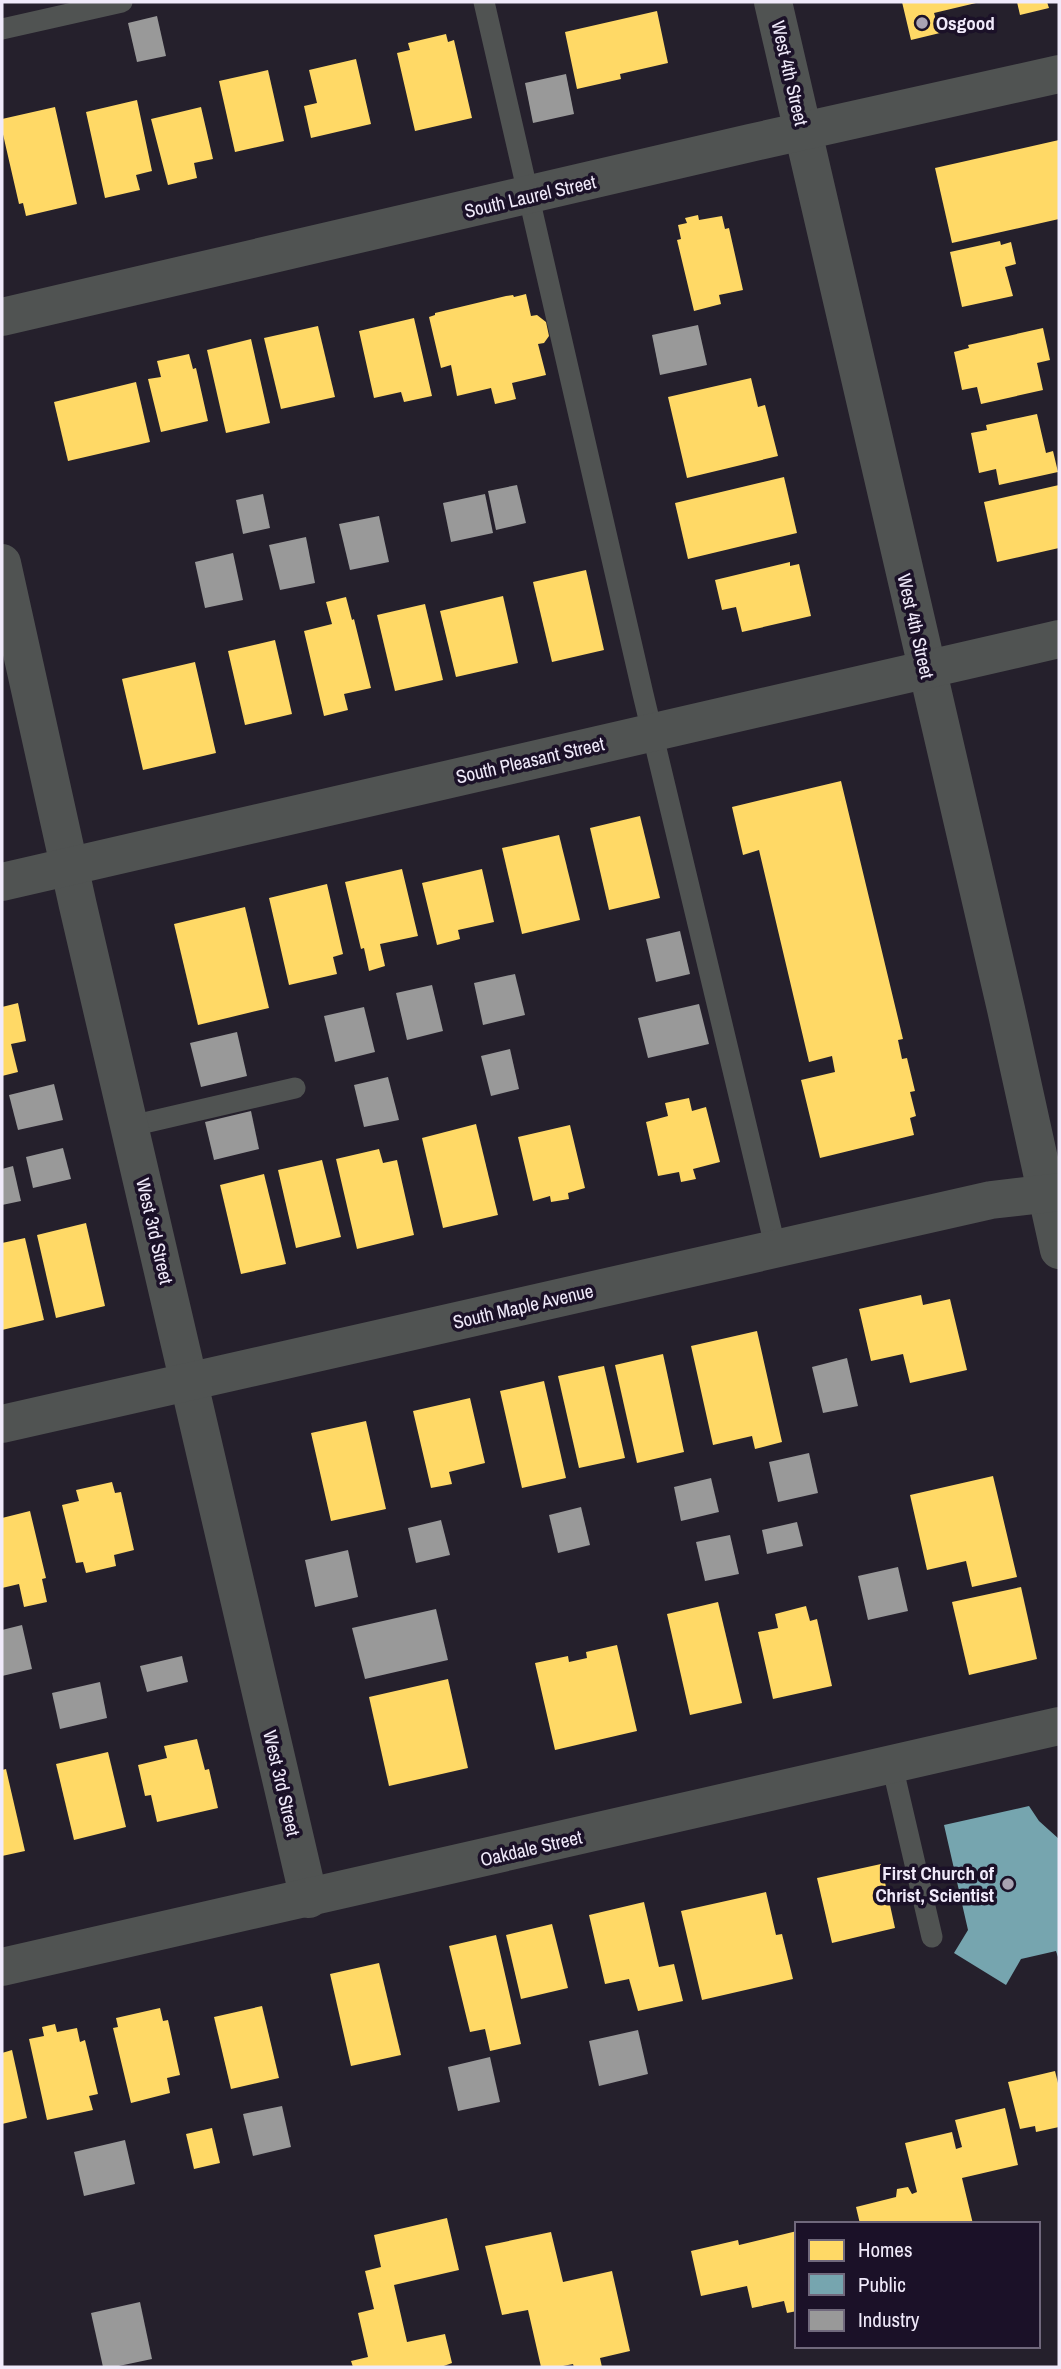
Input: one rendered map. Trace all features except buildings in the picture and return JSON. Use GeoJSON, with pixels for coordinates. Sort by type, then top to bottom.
{"type":"FeatureCollection","features":[{"type":"Feature","properties":{"kind":"street","name":"West 4th Street"},"geometry":{"type":"LineString","coordinates":[[773,2],[926,670],[1006,1009],[1053,1193],[1059,1250]]}},
{"type":"Feature","properties":{"kind":"street","name":"South Laurel Street"},"geometry":{"type":"LineString","coordinates":[[2,317],[1059,74]]}},
{"type":"Feature","properties":{"kind":"street","name":"West 3rd Street"},"geometry":{"type":"LineString","coordinates":[[2,563],[309,1899]]}},
{"type":"Feature","properties":{"kind":"street","name":"South Pleasant Street"},"geometry":{"type":"LineString","coordinates":[[2,882],[1059,639]]}},
{"type":"Feature","properties":{"kind":"street","name":"South Maple Avenue"},"geometry":{"type":"LineString","coordinates":[[2,1424],[991,1200],[1053,1193]]}},
{"type":"Feature","properties":{"kind":"street","name":"Oakdale Street"},"geometry":{"type":"LineString","coordinates":[[2,1968],[1059,1726]]}},
{"type":"Feature","properties":{"kind":"lane"},"geometry":{"type":"LineString","coordinates":[[2,29],[122,2]]}},
{"type":"Feature","properties":{"kind":"lane"},"geometry":{"type":"LineString","coordinates":[[484,2],[776,1250]]}},
{"type":"Feature","properties":{"kind":"lane"},"geometry":{"type":"LineString","coordinates":[[131,1126],[295,1088]]}},
{"type":"Feature","properties":{"kind":"lane"},"geometry":{"type":"LineString","coordinates":[[892,1765],[932,1937]]}},
{"type":"Feature","properties":{"kind":"place","name":"Osgood"},"geometry":{"type":"Point","coordinates":[922,23]}},
{"type":"Feature","properties":{"kind":"place","name":"First Church of Christ, Scientist"},"geometry":{"type":"Point","coordinates":[1008,1884]}}]}
